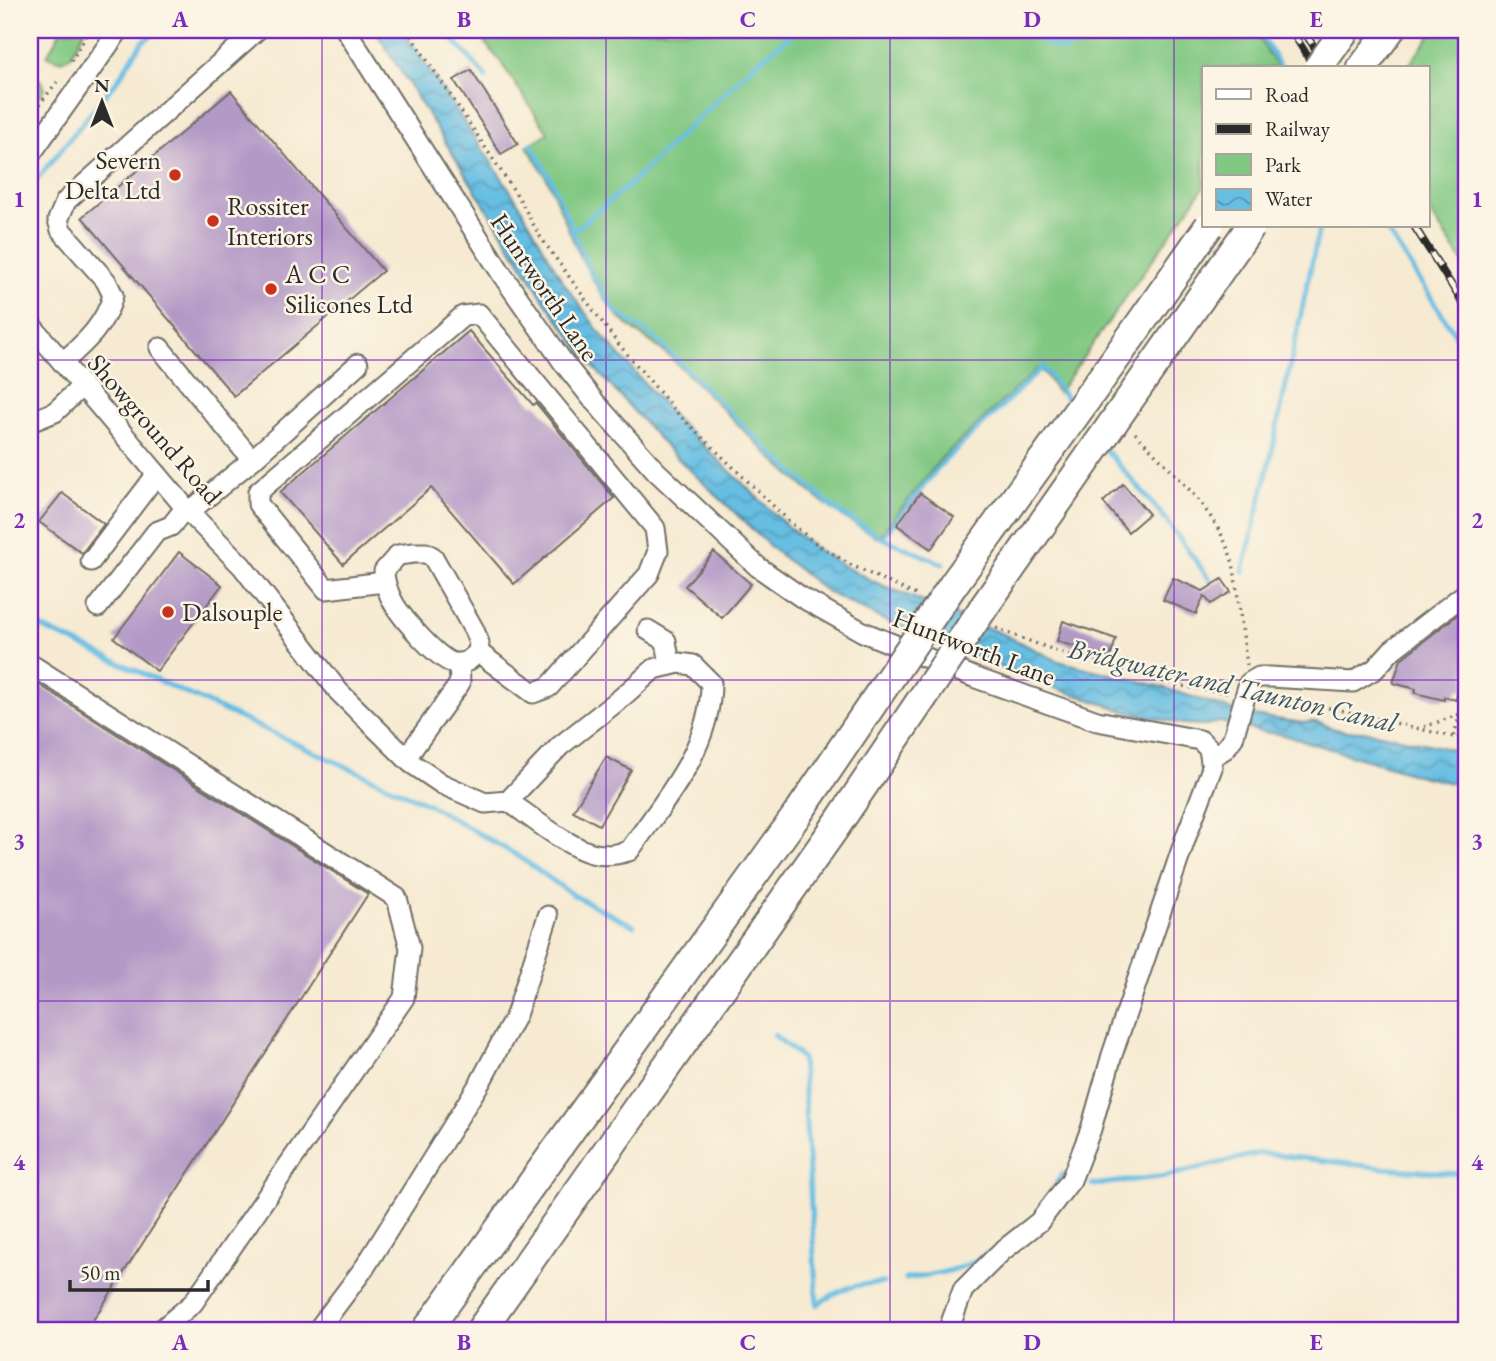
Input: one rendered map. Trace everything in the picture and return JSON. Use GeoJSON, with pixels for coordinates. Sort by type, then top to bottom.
{"type":"FeatureCollection","features":[{"type":"Feature","properties":{"kind":"highway"},"geometry":{"type":"LineString","coordinates":[[1319,66],[1345,30]]}},
{"type":"Feature","properties":{"kind":"highway"},"geometry":{"type":"LineString","coordinates":[[1363,66],[1390,30]]}},
{"type":"Feature","properties":{"kind":"highway"},"geometry":{"type":"LineString","coordinates":[[426,1331],[799,812],[953,585],[1208,228]]}},
{"type":"Feature","properties":{"kind":"highway"},"geometry":{"type":"LineString","coordinates":[[480,1331],[834,829],[986,604],[1250,228]]}},
{"type":"Feature","properties":{"kind":"street"},"geometry":{"type":"LineString","coordinates":[[30,155],[119,30]]}},
{"type":"Feature","properties":{"kind":"street"},"geometry":{"type":"LineString","coordinates":[[63,362],[94,332],[110,310],[113,295],[106,281],[61,230],[58,220],[66,201],[257,30]]}},
{"type":"Feature","properties":{"kind":"street","name":"Huntworth Lane"},"geometry":{"type":"LineString","coordinates":[[346,30],[503,276],[563,362],[593,401],[656,471],[758,567],[801,597],[863,632],[976,678],[1097,721],[1200,740],[1206,744],[1212,757]]}},
{"type":"Feature","properties":{"kind":"street"},"geometry":{"type":"LineString","coordinates":[[384,582],[326,589],[258,504],[258,492],[463,316],[479,314],[655,528],[658,551],[649,574],[549,687],[533,693],[478,652]]}},
{"type":"Feature","properties":{"kind":"street","name":"Showground Road"},"geometry":{"type":"LineString","coordinates":[[30,324],[187,510],[242,566],[339,692],[406,758],[442,784],[485,803],[508,801]]}},
{"type":"Feature","properties":{"kind":"street"},"geometry":{"type":"LineString","coordinates":[[160,348],[252,460]]}},
{"type":"Feature","properties":{"kind":"street"},"geometry":{"type":"LineString","coordinates":[[98,607],[156,532],[172,526],[187,510],[252,460],[358,364]]}},
{"type":"Feature","properties":{"kind":"street"},"geometry":{"type":"LineString","coordinates":[[30,422],[55,412],[82,386]]}},
{"type":"Feature","properties":{"kind":"street"},"geometry":{"type":"LineString","coordinates":[[91,561],[157,474]]}},
{"type":"Feature","properties":{"kind":"street"},"geometry":{"type":"LineString","coordinates":[[426,553],[433,557],[474,630],[479,643],[478,652],[466,663],[441,658],[395,605],[384,582],[384,571],[391,561],[398,555],[426,553]]}},
{"type":"Feature","properties":{"kind":"street"},"geometry":{"type":"LineString","coordinates":[[948,1331],[963,1290],[1001,1252],[1039,1222],[1071,1180],[1091,1129],[1112,1055],[1212,768],[1212,757],[1225,749],[1233,738],[1244,696],[1259,677],[1353,682],[1376,669],[1392,650],[1466,593]]}},
{"type":"Feature","properties":{"kind":"street"},"geometry":{"type":"LineString","coordinates":[[648,630],[666,641],[670,665]]}},
{"type":"Feature","properties":{"kind":"street"},"geometry":{"type":"LineString","coordinates":[[406,758],[460,683],[459,663]]}},
{"type":"Feature","properties":{"kind":"street"},"geometry":{"type":"LineString","coordinates":[[680,663],[693,665],[710,683],[706,721],[686,770],[629,850],[616,854],[596,854],[576,847],[508,801],[560,746],[654,669],[680,663]]}},
{"type":"Feature","properties":{"kind":"street"},"geometry":{"type":"LineString","coordinates":[[30,664],[397,898],[410,948],[404,998],[193,1303],[160,1331]]}},
{"type":"Feature","properties":{"kind":"street"},"geometry":{"type":"LineString","coordinates":[[317,1331],[365,1267],[481,1081],[516,1015],[548,916]]}},
{"type":"Feature","properties":{"kind":"path"},"geometry":{"type":"LineString","coordinates":[[68,67],[90,30]]}},
{"type":"Feature","properties":{"kind":"path"},"geometry":{"type":"LineString","coordinates":[[407,30],[519,198],[539,235],[616,341],[679,415],[814,542],[851,565],[918,596]]}},
{"type":"Feature","properties":{"kind":"path"},"geometry":{"type":"LineString","coordinates":[[30,116],[61,76]]}},
{"type":"Feature","properties":{"kind":"path"},"geometry":{"type":"LineString","coordinates":[[1135,433],[1199,503],[1224,538],[1231,554],[1244,696]]}},
{"type":"Feature","properties":{"kind":"path"},"geometry":{"type":"LineString","coordinates":[[995,627],[1045,648],[1194,690],[1345,711],[1466,740]]}},
{"type":"Feature","properties":{"kind":"path"},"geometry":{"type":"LineString","coordinates":[[1422,728],[1460,714],[1466,708]]}},
{"type":"Feature","properties":{"kind":"path"},"geometry":{"type":"LineString","coordinates":[[1454,736],[1460,714]]}},
{"type":"Feature","properties":{"kind":"green space"},"geometry":{"type":"Polygon","coordinates":[[[61,30],[85,30],[70,57],[61,61],[47,56],[61,30]]]}},
{"type":"Feature","properties":{"kind":"green space"},"geometry":{"type":"Polygon","coordinates":[[[474,30],[1254,30],[1277,66],[1202,66],[1202,190],[1058,393],[1044,373],[1037,369],[941,459],[878,538],[838,514],[811,493],[670,357],[624,322],[613,310],[585,266],[549,182],[527,146],[548,133],[500,61],[474,30]]]}},
{"type":"Feature","properties":{"kind":"green space"},"geometry":{"type":"Polygon","coordinates":[[[1434,30],[1466,30],[1466,267],[1430,213],[1430,66],[1408,66],[1434,30]]]}},
{"type":"Feature","properties":{"kind":"green space"},"geometry":{"type":"Polygon","coordinates":[[[30,74],[42,82],[45,88],[30,108],[30,74]]]}},
{"type":"Feature","properties":{"kind":"water"},"geometry":{"type":"Polygon","coordinates":[[[375,30],[402,30],[516,199],[562,280],[600,333],[676,419],[788,527],[818,550],[877,583],[1005,635],[1058,661],[1159,686],[1247,715],[1304,723],[1318,722],[1335,729],[1388,735],[1466,753],[1466,786],[1424,777],[1280,734],[1220,722],[1205,725],[1184,724],[1131,713],[1040,683],[890,623],[827,592],[774,550],[669,450],[591,364],[546,303],[375,30]]]}},
{"type":"Feature","properties":{"kind":"building"},"geometry":{"type":"Polygon","coordinates":[[[471,70],[518,144],[501,154],[454,80],[471,70]]]}},
{"type":"Feature","properties":{"kind":"building"},"geometry":{"type":"Polygon","coordinates":[[[231,91],[383,271],[234,396],[82,217],[231,91]]]}},
{"type":"Feature","properties":{"kind":"building"},"geometry":{"type":"Polygon","coordinates":[[[469,331],[533,405],[536,403],[614,498],[514,584],[431,488],[343,564],[280,492],[469,331]]]}},
{"type":"Feature","properties":{"kind":"building"},"geometry":{"type":"Polygon","coordinates":[[[1123,484],[1149,514],[1128,532],[1103,502],[1123,484]]]}},
{"type":"Feature","properties":{"kind":"building"},"geometry":{"type":"Polygon","coordinates":[[[62,493],[104,524],[82,553],[39,522],[62,493]]]}},
{"type":"Feature","properties":{"kind":"building"},"geometry":{"type":"Polygon","coordinates":[[[920,493],[954,517],[931,549],[897,525],[920,493]]]}},
{"type":"Feature","properties":{"kind":"building","name":"Dalsouple"},"geometry":{"type":"Polygon","coordinates":[[[179,552],[222,585],[157,671],[114,638],[179,552]]]}},
{"type":"Feature","properties":{"kind":"building"},"geometry":{"type":"Polygon","coordinates":[[[714,552],[751,584],[722,618],[685,586],[714,552]]]}},
{"type":"Feature","properties":{"kind":"building"},"geometry":{"type":"Polygon","coordinates":[[[1173,578],[1203,591],[1222,579],[1231,592],[1211,604],[1204,596],[1196,614],[1163,600],[1173,578]]]}},
{"type":"Feature","properties":{"kind":"building"},"geometry":{"type":"Polygon","coordinates":[[[1466,608],[1466,690],[1458,689],[1456,700],[1444,697],[1444,700],[1415,693],[1416,689],[1393,683],[1401,659],[1466,608]]]}},
{"type":"Feature","properties":{"kind":"building"},"geometry":{"type":"Polygon","coordinates":[[[1063,621],[1116,639],[1110,658],[1057,641],[1063,621]]]}},
{"type":"Feature","properties":{"kind":"building"},"geometry":{"type":"Polygon","coordinates":[[[38,684],[368,894],[86,1331],[30,1331],[30,697],[38,684]]]}},
{"type":"Feature","properties":{"kind":"building"},"geometry":{"type":"Polygon","coordinates":[[[606,757],[631,770],[599,825],[573,811],[606,757]]]}},
{"type":"Feature","properties":{"kind":"waterway"},"geometry":{"type":"LineString","coordinates":[[30,188],[119,78],[142,42],[161,30]]}},
{"type":"Feature","properties":{"kind":"waterway"},"geometry":{"type":"LineString","coordinates":[[445,30],[486,77]]}},
{"type":"Feature","properties":{"kind":"waterway"},"geometry":{"type":"LineString","coordinates":[[572,232],[629,185],[751,67],[797,30]]}},
{"type":"Feature","properties":{"kind":"waterway"},"geometry":{"type":"LineString","coordinates":[[1027,30],[1042,42],[1064,50],[1085,41],[1095,30]]}},
{"type":"Feature","properties":{"kind":"waterway"},"geometry":{"type":"LineString","coordinates":[[1258,30],[1280,66]]}},
{"type":"Feature","properties":{"kind":"waterway"},"geometry":{"type":"LineString","coordinates":[[531,144],[553,184],[589,270],[615,311],[656,339],[770,452],[836,510],[882,538],[943,564]]}},
{"type":"Feature","properties":{"kind":"waterway"},"geometry":{"type":"LineString","coordinates":[[1243,571],[1269,465],[1320,228]]}},
{"type":"Feature","properties":{"kind":"waterway"},"geometry":{"type":"LineString","coordinates":[[1385,228],[1466,351]]}},
{"type":"Feature","properties":{"kind":"waterway"},"geometry":{"type":"LineString","coordinates":[[882,538],[942,463],[1043,367],[1072,406]]}},
{"type":"Feature","properties":{"kind":"waterway"},"geometry":{"type":"LineString","coordinates":[[1106,450],[1159,511],[1210,580]]}},
{"type":"Feature","properties":{"kind":"waterway"},"geometry":{"type":"LineString","coordinates":[[30,622],[426,803],[518,856],[573,895],[634,926]]}},
{"type":"Feature","properties":{"kind":"waterway"},"geometry":{"type":"LineString","coordinates":[[774,1035],[802,1058],[817,1305],[848,1288],[883,1283]]}},
{"type":"Feature","properties":{"kind":"waterway"},"geometry":{"type":"LineString","coordinates":[[1092,1185],[1167,1176],[1260,1153],[1466,1176]]}},
{"type":"Feature","properties":{"kind":"waterway"},"geometry":{"type":"LineString","coordinates":[[1056,1185],[1062,1174]]}},
{"type":"Feature","properties":{"kind":"waterway"},"geometry":{"type":"LineString","coordinates":[[905,1279],[959,1268],[988,1253]]}},
{"type":"Feature","properties":{"kind":"railway"},"geometry":{"type":"LineString","coordinates":[[1291,30],[1314,66]]}},
{"type":"Feature","properties":{"kind":"railway"},"geometry":{"type":"LineString","coordinates":[[1303,30],[1327,66]]}},
{"type":"Feature","properties":{"kind":"railway"},"geometry":{"type":"LineString","coordinates":[[1415,228],[1466,308]]}},
{"type":"Feature","properties":{"kind":"place","name":"Severn Delta Ltd"},"geometry":{"type":"Point","coordinates":[175,175]}},
{"type":"Feature","properties":{"kind":"place","name":"Rossiter Interiors"},"geometry":{"type":"Point","coordinates":[213,221]}},
{"type":"Feature","properties":{"kind":"place","name":"A C C Silicones Ltd"},"geometry":{"type":"Point","coordinates":[271,289]}},
{"type":"Feature","properties":{"kind":"place","name":"Dalsouple"},"geometry":{"type":"Point","coordinates":[168,612]}},
{"type":"Feature","properties":{"kind":"water label","name":"Bridgwater and Taunton Canal"},"geometry":{"type":"Point","coordinates":[1233,685]}}]}
